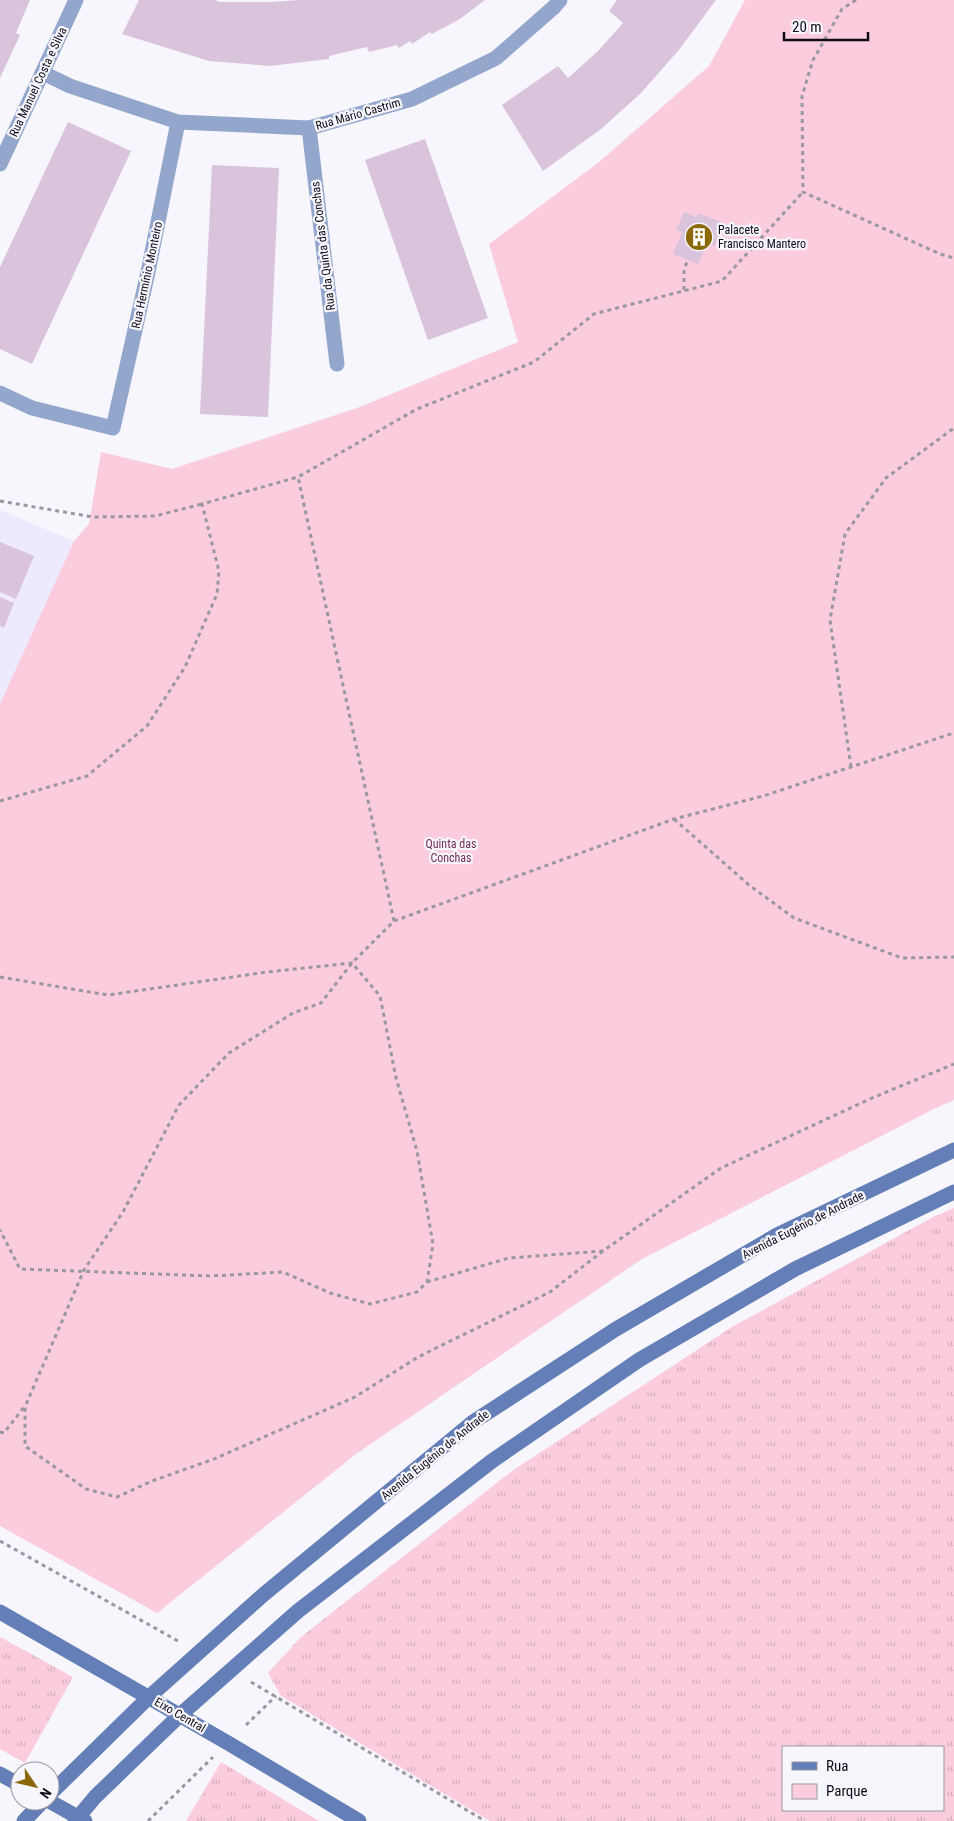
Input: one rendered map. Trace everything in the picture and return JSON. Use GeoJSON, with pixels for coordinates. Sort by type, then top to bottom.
{"type":"FeatureCollection","features":[{"type":"Feature","properties":{"kind":"street","name":"Rua Manuel Costa e Silva"},"geometry":{"type":"LineString","coordinates":[[0,164],[76,0]]}},
{"type":"Feature","properties":{"kind":"street","name":"Rua Mário Castrim"},"geometry":{"type":"LineString","coordinates":[[43,73],[70,86],[178,122],[308,128],[412,99],[496,58],[560,0]]}},
{"type":"Feature","properties":{"kind":"street","name":"Rua Hermínio Monteiro"},"geometry":{"type":"LineString","coordinates":[[0,393],[32,408],[113,428],[148,272],[178,122]]}},
{"type":"Feature","properties":{"kind":"street","name":"Rua da Quinta das Conchas"},"geometry":{"type":"LineString","coordinates":[[308,128],[337,364]]}},
{"type":"Feature","properties":{"kind":"street","name":"Avenida Eugénio de Andrade"},"geometry":{"type":"LineString","coordinates":[[60,1784],[149,1698],[263,1594],[473,1422],[616,1329],[777,1235],[954,1150]]}},
{"type":"Feature","properties":{"kind":"street"},"geometry":{"type":"LineString","coordinates":[[60,1808],[79,1820],[95,1797],[180,1715],[298,1611],[492,1461],[639,1360],[795,1269],[954,1192]]}},
{"type":"Feature","properties":{"kind":"street","name":"Eixo Central"},"geometry":{"type":"LineString","coordinates":[[0,1612],[180,1715],[359,1821]]}},
{"type":"Feature","properties":{"kind":"street"},"geometry":{"type":"LineString","coordinates":[[24,1821],[34,1811]]}},
{"type":"Feature","properties":{"kind":"path"},"geometry":{"type":"LineString","coordinates":[[0,501],[93,517],[154,516],[298,477],[417,409],[534,362],[594,314],[722,280],[803,192],[802,96],[813,60],[842,9],[856,0]]}},
{"type":"Feature","properties":{"kind":"path"},"geometry":{"type":"LineString","coordinates":[[803,192],[940,254],[954,258]]}},
{"type":"Feature","properties":{"kind":"path"},"geometry":{"type":"LineString","coordinates":[[684,290],[684,269],[688,260]]}},
{"type":"Feature","properties":{"kind":"path"},"geometry":{"type":"LineString","coordinates":[[851,767],[830,620],[845,534],[886,478],[954,428]]}},
{"type":"Feature","properties":{"kind":"path"},"geometry":{"type":"LineString","coordinates":[[298,477],[394,921]]}},
{"type":"Feature","properties":{"kind":"path"},"geometry":{"type":"LineString","coordinates":[[0,801],[87,776],[147,726],[185,668],[217,594],[219,571],[202,504]]}},
{"type":"Feature","properties":{"kind":"path"},"geometry":{"type":"LineString","coordinates":[[0,1432],[4,1433],[25,1406],[84,1270],[123,1212],[179,1105],[229,1053],[293,1013],[321,1003],[352,963],[394,921],[674,819],[763,796],[954,733]]}},
{"type":"Feature","properties":{"kind":"path"},"geometry":{"type":"LineString","coordinates":[[674,819],[749,885],[794,918],[902,958],[954,956]]}},
{"type":"Feature","properties":{"kind":"path"},"geometry":{"type":"LineString","coordinates":[[0,977],[108,995],[267,972],[352,963]]}},
{"type":"Feature","properties":{"kind":"path"},"geometry":{"type":"LineString","coordinates":[[352,963],[380,996],[396,1078],[416,1151],[433,1244],[427,1282]]}},
{"type":"Feature","properties":{"kind":"path"},"geometry":{"type":"LineString","coordinates":[[25,1406],[25,1446],[86,1489],[117,1497],[152,1481],[214,1459],[355,1397],[418,1357],[550,1292],[721,1168],[872,1098],[954,1064]]}},
{"type":"Feature","properties":{"kind":"path"},"geometry":{"type":"LineString","coordinates":[[0,1230],[20,1269],[211,1276],[284,1272],[330,1293],[370,1304],[417,1292],[427,1282],[509,1258],[603,1252]]}},
{"type":"Feature","properties":{"kind":"path"},"geometry":{"type":"LineString","coordinates":[[246,1725],[276,1696]]}},
{"type":"Feature","properties":{"kind":"path"},"geometry":{"type":"LineString","coordinates":[[148,1821],[213,1757]]}},
{"type":"Feature","properties":{"kind":"shaded area"},"geometry":{"type":"Polygon","coordinates":[[[0,510],[74,541],[0,704],[0,510]]]}},
{"type":"Feature","properties":{"kind":"green space","name":"Quinta das Conchas"},"geometry":{"type":"Polygon","coordinates":[[[745,0],[954,0],[954,1100],[642,1259],[356,1454],[157,1613],[0,1526],[0,704],[74,541],[89,524],[101,452],[172,469],[357,408],[518,342],[489,244],[598,163],[709,66],[745,0]]]}},
{"type":"Feature","properties":{"kind":"green space"},"geometry":{"type":"Polygon","coordinates":[[[954,1208],[954,1821],[490,1821],[281,1696],[268,1673],[301,1637],[512,1471],[732,1327],[935,1216],[954,1208]]]}},
{"type":"Feature","properties":{"kind":"green space"},"geometry":{"type":"Polygon","coordinates":[[[0,1637],[73,1677],[26,1761],[21,1761],[0,1749],[0,1637]]]}},
{"type":"Feature","properties":{"kind":"green space"},"geometry":{"type":"Polygon","coordinates":[[[221,1762],[319,1821],[186,1821],[221,1762]]]}},
{"type":"Feature","properties":{"kind":"building"},"geometry":{"type":"Polygon","coordinates":[[[0,0],[30,0],[16,33],[20,35],[0,78],[0,0]]]}},
{"type":"Feature","properties":{"kind":"building"},"geometry":{"type":"Polygon","coordinates":[[[139,0],[270,2],[300,0],[485,0],[460,19],[432,34],[430,32],[412,44],[410,41],[399,48],[397,45],[369,52],[367,47],[329,56],[329,59],[270,66],[209,61],[122,34],[139,0]]]}},
{"type":"Feature","properties":{"kind":"building"},"geometry":{"type":"Polygon","coordinates":[[[617,0],[716,0],[678,51],[641,93],[601,129],[543,171],[502,105],[558,66],[568,78],[598,51],[623,23],[609,11],[617,0]]]}},
{"type":"Feature","properties":{"kind":"building"},"geometry":{"type":"Polygon","coordinates":[[[68,122],[131,151],[32,364],[0,349],[0,267],[68,122]]]}},
{"type":"Feature","properties":{"kind":"building"},"geometry":{"type":"Polygon","coordinates":[[[425,139],[488,318],[428,340],[365,160],[425,139]]]}},
{"type":"Feature","properties":{"kind":"building"},"geometry":{"type":"Polygon","coordinates":[[[212,165],[279,168],[268,417],[200,414],[212,165]]]}},
{"type":"Feature","properties":{"kind":"building","name":"Palacete Francisco Mantero"},"geometry":{"type":"Polygon","coordinates":[[[684,212],[696,217],[698,213],[724,223],[715,246],[707,243],[698,264],[673,254],[682,232],[676,230],[684,212]]]}},
{"type":"Feature","properties":{"kind":"building"},"geometry":{"type":"Polygon","coordinates":[[[0,542],[34,556],[16,599],[0,592],[0,542]]]}},
{"type":"Feature","properties":{"kind":"building"},"geometry":{"type":"Polygon","coordinates":[[[0,597],[14,603],[4,628],[0,626],[0,597]]]}},
{"type":"Feature","properties":{"kind":"place","name":"Palacete Francisco Mantero"},"geometry":{"type":"Point","coordinates":[699,237]}}]}
